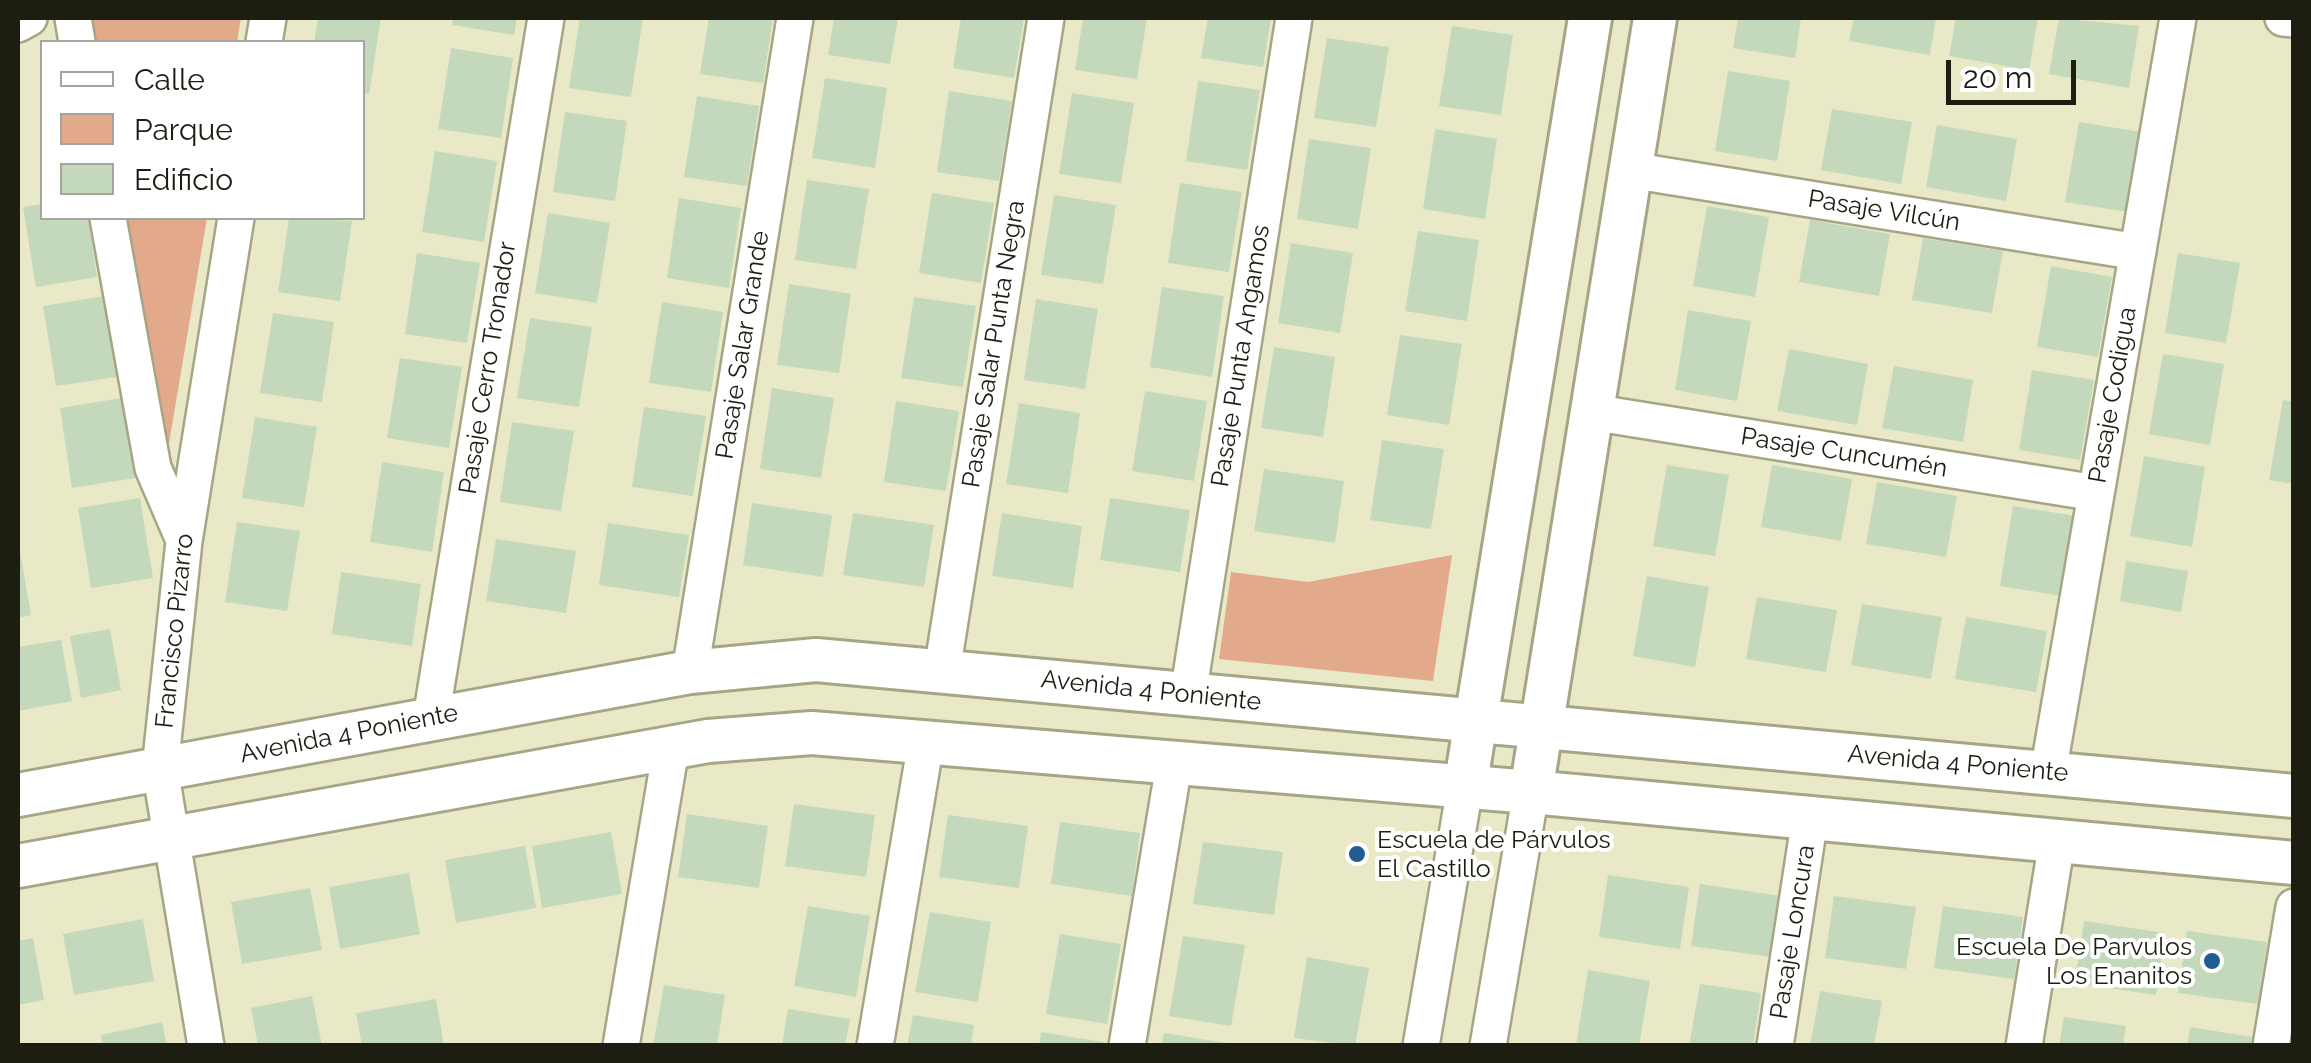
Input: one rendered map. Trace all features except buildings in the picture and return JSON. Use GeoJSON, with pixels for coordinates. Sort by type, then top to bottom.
{"type":"FeatureCollection","features":[{"type":"Feature","properties":{"kind":"street"},"geometry":{"type":"LineString","coordinates":[[18,24],[29,18]]}},
{"type":"Feature","properties":{"kind":"street","name":"Pasaje Cerro Tronador"},"geometry":{"type":"LineString","coordinates":[[430,718],[546,18]]}},
{"type":"Feature","properties":{"kind":"street","name":"Pasaje Salar Grande"},"geometry":{"type":"LineString","coordinates":[[690,672],[795,18]]}},
{"type":"Feature","properties":{"kind":"street","name":"Pasaje Salar Punta Negra"},"geometry":{"type":"LineString","coordinates":[[942,670],[1046,18]]}},
{"type":"Feature","properties":{"kind":"street","name":"Pasaje Punta Angamos"},"geometry":{"type":"LineString","coordinates":[[1188,695],[1294,18]]}},
{"type":"Feature","properties":{"kind":"street"},"geometry":{"type":"LineString","coordinates":[[1421,1046],[1590,18]]}},
{"type":"Feature","properties":{"kind":"street"},"geometry":{"type":"LineString","coordinates":[[1488,1046],[1655,18]]}},
{"type":"Feature","properties":{"kind":"street","name":"Pasaje Codigua"},"geometry":{"type":"LineString","coordinates":[[2048,773],[2178,18]]}},
{"type":"Feature","properties":{"kind":"street"},"geometry":{"type":"LineString","coordinates":[[2283,18],[2294,19]]}},
{"type":"Feature","properties":{"kind":"street","name":"Pasaje Vilcún"},"geometry":{"type":"LineString","coordinates":[[1630,170],[2138,252]]}},
{"type":"Feature","properties":{"kind":"street"},"geometry":{"type":"LineString","coordinates":[[108,220],[153,468],[184,542]]}},
{"type":"Feature","properties":{"kind":"street","name":"Francisco Pizarro"},"geometry":{"type":"LineString","coordinates":[[206,1046],[160,769],[184,542],[236,220]]}},
{"type":"Feature","properties":{"kind":"street","name":"Pasaje Cuncumén"},"geometry":{"type":"LineString","coordinates":[[1591,412],[2096,494]]}},
{"type":"Feature","properties":{"kind":"street","name":"Avenida 4 Poniente"},"geometry":{"type":"LineString","coordinates":[[18,796],[690,672],[816,660],[2294,796]]}},
{"type":"Feature","properties":{"kind":"street"},"geometry":{"type":"LineString","coordinates":[[18,866],[762,734],[926,742],[1530,792],[2294,863]]}},
{"type":"Feature","properties":{"kind":"street"},"geometry":{"type":"LineString","coordinates":[[874,1046],[926,742]]}},
{"type":"Feature","properties":{"kind":"street"},"geometry":{"type":"LineString","coordinates":[[621,1046],[672,748]]}},
{"type":"Feature","properties":{"kind":"street"},"geometry":{"type":"LineString","coordinates":[[1127,1046],[1174,765]]}},
{"type":"Feature","properties":{"kind":"street","name":"Pasaje Loncura"},"geometry":{"type":"LineString","coordinates":[[1775,1046],[1810,818]]}},
{"type":"Feature","properties":{"kind":"street"},"geometry":{"type":"LineString","coordinates":[[2024,1046],[2057,841]]}},
{"type":"Feature","properties":{"kind":"street"},"geometry":{"type":"LineString","coordinates":[[2271,1046],[2294,908]]}},
{"type":"Feature","properties":{"kind":"green space"},"geometry":{"type":"Polygon","coordinates":[[[91,18],[241,18],[237,40],[94,40],[91,18]]]}},
{"type":"Feature","properties":{"kind":"green space"},"geometry":{"type":"Polygon","coordinates":[[[124,220],[207,220],[166,461],[124,220]]]}},
{"type":"Feature","properties":{"kind":"green space"},"geometry":{"type":"Polygon","coordinates":[[[1452,555],[1433,681],[1219,659],[1231,572],[1308,582],[1452,555]]]}},
{"type":"Feature","properties":{"kind":"place","name":"Escuela de Párvulos El Castillo"},"geometry":{"type":"Point","coordinates":[1357,854]}},
{"type":"Feature","properties":{"kind":"place","name":"Escuela De Parvulos Los Enanitos"},"geometry":{"type":"Point","coordinates":[2212,961]}}]}
